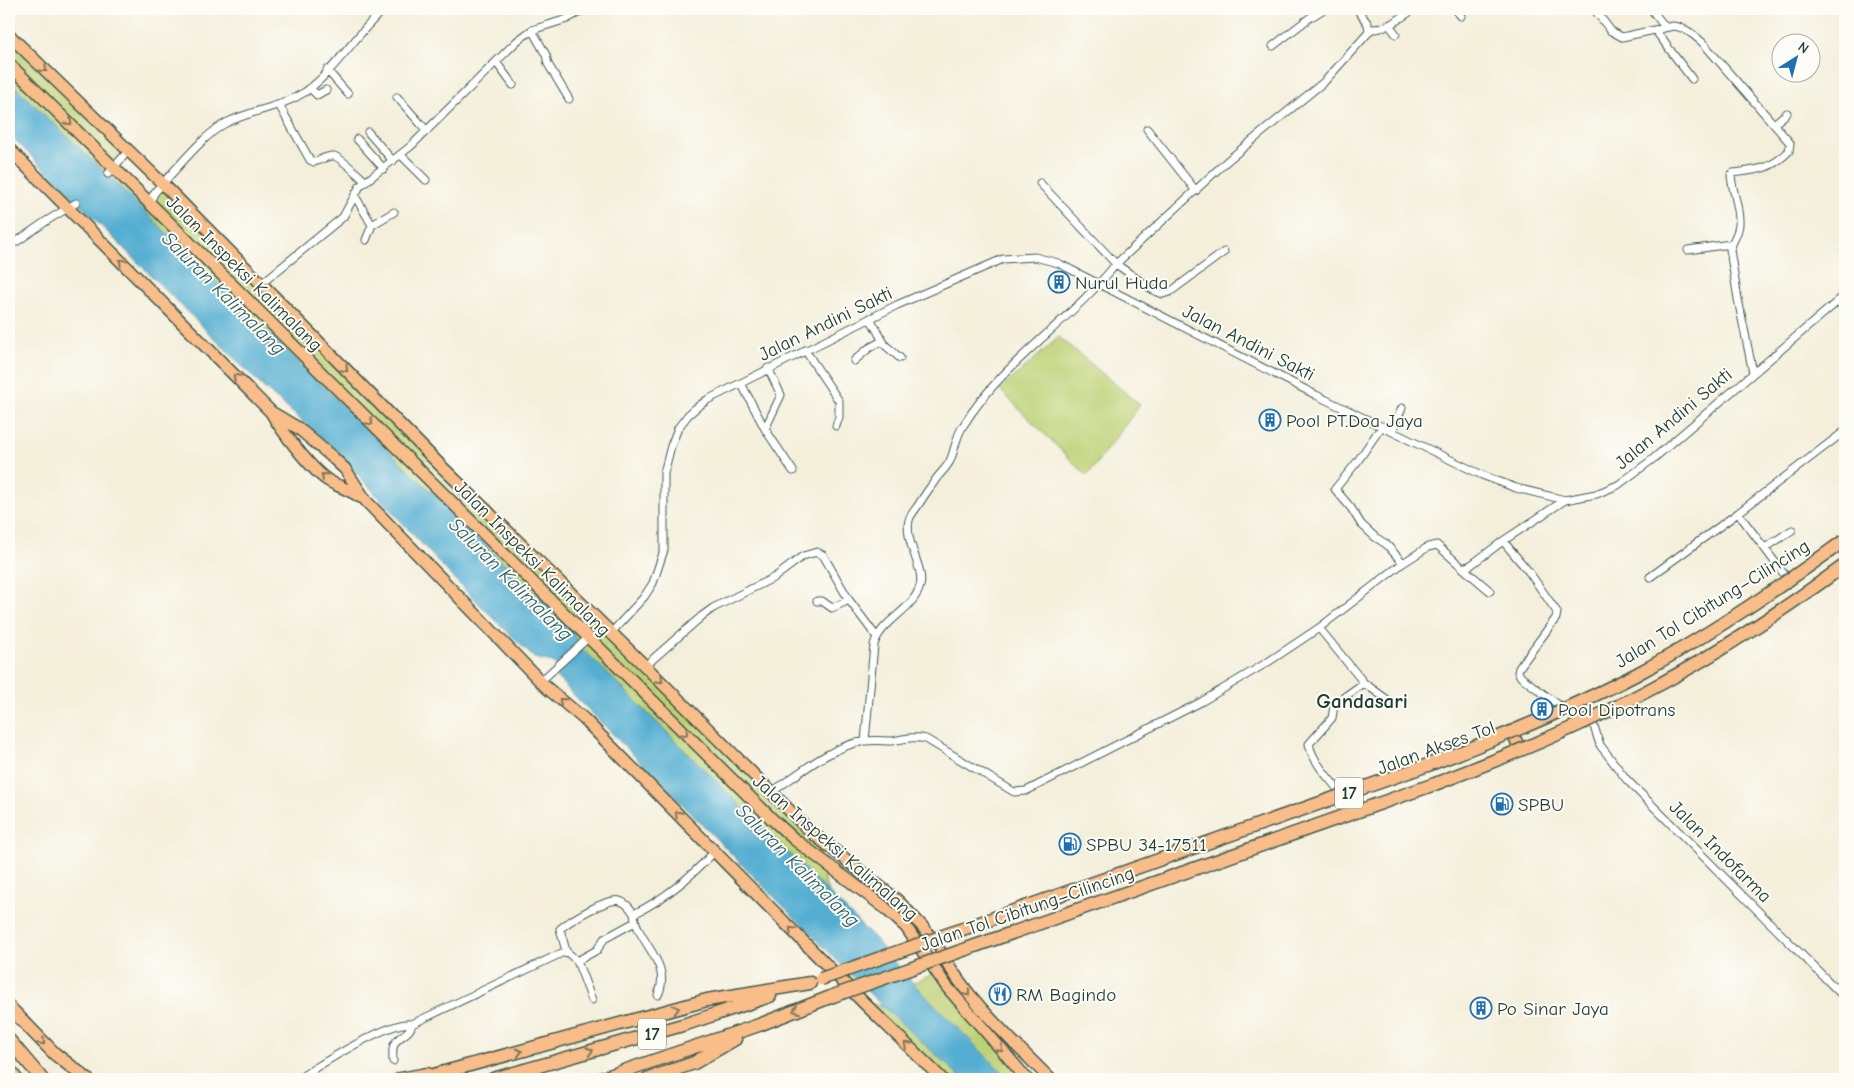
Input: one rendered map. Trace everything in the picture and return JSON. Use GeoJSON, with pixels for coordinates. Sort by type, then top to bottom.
{"type":"FeatureCollection","features":[{"type":"Feature","properties":{"kind":"highway","name":"Jalan Tol Cibitung–Cilincing"},"geometry":{"type":"LineString","coordinates":[[493,1079],[686,1024],[816,981],[1428,765],[1510,734],[1638,673],[1752,605],[1845,542]]}},
{"type":"Feature","properties":{"kind":"highway","name":"Jalan Tol Cibitung–Cilincing"},"geometry":{"type":"LineString","coordinates":[[759,1024],[833,996],[1435,784],[1518,752],[1584,723],[1648,691],[1763,622],[1845,565]]}},
{"type":"Feature","properties":{"kind":"highway"},"geometry":{"type":"LineString","coordinates":[[419,1079],[707,1000],[816,981]]}},
{"type":"Feature","properties":{"kind":"highway"},"geometry":{"type":"LineString","coordinates":[[9,1006],[55,1054],[87,1079]]}},
{"type":"Feature","properties":{"kind":"highway"},"geometry":{"type":"LineString","coordinates":[[647,1079],[694,1063],[759,1024]]}},
{"type":"Feature","properties":{"kind":"highway","name":"17"},"geometry":{"type":"LineString","coordinates":[[600,1079],[759,1024]]}},
{"type":"Feature","properties":{"kind":"highway"},"geometry":{"type":"LineString","coordinates":[[9,1040],[42,1079]]}},
{"type":"Feature","properties":{"kind":"highway"},"geometry":{"type":"LineString","coordinates":[[400,1079],[472,1065]]}},
{"type":"Feature","properties":{"kind":"highway"},"geometry":{"type":"LineString","coordinates":[[9,1069],[16,1079]]}},
{"type":"Feature","properties":{"kind":"main road","name":"Jalan Inspeksi Kalimalang"},"geometry":{"type":"LineString","coordinates":[[9,35],[129,150],[439,464],[772,792],[828,846],[898,901],[922,926],[938,947],[953,974],[970,996],[1050,1079]]}},
{"type":"Feature","properties":{"kind":"main road","name":"Jalan Inspeksi Kalimalang"},"geometry":{"type":"LineString","coordinates":[[9,64],[111,171],[149,203],[586,639],[773,820],[819,858],[856,884],[906,927],[923,953],[976,1022],[1027,1079]]}},
{"type":"Feature","properties":{"kind":"main road"},"geometry":{"type":"LineString","coordinates":[[9,149],[73,206],[271,412],[306,458],[327,480],[352,491],[366,501],[541,681],[584,719],[715,851],[852,984],[942,1079]]}},
{"type":"Feature","properties":{"kind":"main road"},"geometry":{"type":"LineString","coordinates":[[271,412],[298,428],[345,469],[366,501]]}},
{"type":"Feature","properties":{"kind":"main road","name":"Jalan Akses Tol"},"geometry":{"type":"LineString","coordinates":[[1516,742],[1568,713],[1640,677],[1790,582],[1845,542]]}},
{"type":"Feature","properties":{"kind":"main road","name":"Jalan Akses Tol"},"geometry":{"type":"LineString","coordinates":[[842,974],[923,953],[1591,716],[1664,678],[1706,653],[1760,619],[1845,560]]}},
{"type":"Feature","properties":{"kind":"main road"},"geometry":{"type":"LineString","coordinates":[[819,858],[828,846]]}},
{"type":"Feature","properties":{"kind":"main road","name":"Jalan Akses Tol"},"geometry":{"type":"LineString","coordinates":[[852,984],[910,957]]}},
{"type":"Feature","properties":{"kind":"street"},"geometry":{"type":"LineString","coordinates":[[149,203],[155,192],[208,135],[227,122],[279,106],[310,88],[384,9]]}},
{"type":"Feature","properties":{"kind":"street"},"geometry":{"type":"LineString","coordinates":[[261,284],[343,217],[360,186],[384,169],[427,131],[517,41],[532,30],[567,19],[585,9]]}},
{"type":"Feature","properties":{"kind":"street"},"geometry":{"type":"LineString","coordinates":[[1273,46],[1324,9]]}},
{"type":"Feature","properties":{"kind":"street"},"geometry":{"type":"LineString","coordinates":[[865,741],[876,636],[898,616],[918,592],[922,577],[910,539],[909,519],[950,461],[962,427],[986,394],[1014,362],[1100,283],[1116,264],[1227,161],[1325,82],[1367,36],[1370,29],[1364,16],[1357,9]]}},
{"type":"Feature","properties":{"kind":"street"},"geometry":{"type":"LineString","coordinates":[[1370,29],[1381,29],[1414,9]]}},
{"type":"Feature","properties":{"kind":"street"},"geometry":{"type":"LineString","coordinates":[[1455,9],[1461,16]]}},
{"type":"Feature","properties":{"kind":"street"},"geometry":{"type":"LineString","coordinates":[[1594,9],[1612,31],[1622,37],[1665,27],[1680,26],[1692,33],[1788,139],[1791,148],[1785,155],[1767,168],[1733,173],[1731,175],[1740,222],[1730,250],[1752,368]]}},
{"type":"Feature","properties":{"kind":"street"},"geometry":{"type":"LineString","coordinates":[[1651,9],[1665,27]]}},
{"type":"Feature","properties":{"kind":"street"},"geometry":{"type":"LineString","coordinates":[[1389,25],[1396,34]]}},
{"type":"Feature","properties":{"kind":"street"},"geometry":{"type":"LineString","coordinates":[[532,30],[546,55],[548,64],[569,98]]}},
{"type":"Feature","properties":{"kind":"street"},"geometry":{"type":"LineString","coordinates":[[1655,30],[1692,79]]}},
{"type":"Feature","properties":{"kind":"street"},"geometry":{"type":"LineString","coordinates":[[496,62],[513,86]]}},
{"type":"Feature","properties":{"kind":"street"},"geometry":{"type":"LineString","coordinates":[[328,70],[348,94]]}},
{"type":"Feature","properties":{"kind":"street"},"geometry":{"type":"LineString","coordinates":[[310,88],[317,95],[326,90]]}},
{"type":"Feature","properties":{"kind":"street"},"geometry":{"type":"LineString","coordinates":[[397,97],[427,131]]}},
{"type":"Feature","properties":{"kind":"street"},"geometry":{"type":"LineString","coordinates":[[279,106],[310,160],[314,162],[324,157],[333,156],[339,158],[366,182]]}},
{"type":"Feature","properties":{"kind":"street"},"geometry":{"type":"LineString","coordinates":[[1774,124],[1787,113]]}},
{"type":"Feature","properties":{"kind":"street"},"geometry":{"type":"LineString","coordinates":[[1147,129],[1196,191]]}},
{"type":"Feature","properties":{"kind":"street"},"geometry":{"type":"LineString","coordinates":[[368,132],[393,161]]}},
{"type":"Feature","properties":{"kind":"street"},"geometry":{"type":"LineString","coordinates":[[357,139],[384,169]]}},
{"type":"Feature","properties":{"kind":"street"},"geometry":{"type":"LineString","coordinates":[[111,171],[129,150]]}},
{"type":"Feature","properties":{"kind":"street"},"geometry":{"type":"LineString","coordinates":[[400,155],[426,180]]}},
{"type":"Feature","properties":{"kind":"street"},"geometry":{"type":"LineString","coordinates":[[1040,183],[1116,264],[1153,290],[1163,294],[1170,292],[1224,252]]}},
{"type":"Feature","properties":{"kind":"street"},"geometry":{"type":"LineString","coordinates":[[355,196],[372,225]]}},
{"type":"Feature","properties":{"kind":"street"},"geometry":{"type":"LineString","coordinates":[[9,243],[16,242],[48,220],[73,206]]}},
{"type":"Feature","properties":{"kind":"street"},"geometry":{"type":"LineString","coordinates":[[366,240],[372,225],[394,212]]}},
{"type":"Feature","properties":{"kind":"street"},"geometry":{"type":"LineString","coordinates":[[1688,250],[1731,244]]}},
{"type":"Feature","properties":{"kind":"street","name":"Jalan Andini Sakti"},"geometry":{"type":"LineString","coordinates":[[611,633],[644,597],[659,567],[664,550],[664,473],[678,428],[688,415],[706,400],[768,368],[870,318],[1003,259],[1026,256],[1058,263],[1307,390],[1482,475],[1516,488],[1565,500],[1596,494],[1618,485],[1653,459],[1752,368],[1845,295]]}},
{"type":"Feature","properties":{"kind":"street"},"geometry":{"type":"LineString","coordinates":[[870,318],[882,341],[900,358]]}},
{"type":"Feature","properties":{"kind":"street"},"geometry":{"type":"LineString","coordinates":[[854,361],[869,348],[882,341]]}},
{"type":"Feature","properties":{"kind":"street"},"geometry":{"type":"LineString","coordinates":[[805,350],[839,401],[836,426]]}},
{"type":"Feature","properties":{"kind":"street"},"geometry":{"type":"LineString","coordinates":[[765,429],[780,395],[768,368]]}},
{"type":"Feature","properties":{"kind":"street"},"geometry":{"type":"LineString","coordinates":[[741,383],[765,429],[793,471]]}},
{"type":"Feature","properties":{"kind":"street"},"geometry":{"type":"LineString","coordinates":[[1392,432],[1402,408]]}},
{"type":"Feature","properties":{"kind":"street"},"geometry":{"type":"LineString","coordinates":[[1382,426],[1335,489],[1351,508],[1360,524],[1386,544],[1404,563]]}},
{"type":"Feature","properties":{"kind":"street"},"geometry":{"type":"LineString","coordinates":[[1650,577],[1738,513],[1845,431]]}},
{"type":"Feature","properties":{"kind":"street"},"geometry":{"type":"LineString","coordinates":[[1463,568],[1471,565],[1503,541],[1565,500]]}},
{"type":"Feature","properties":{"kind":"street"},"geometry":{"type":"LineString","coordinates":[[1738,513],[1790,582]]}},
{"type":"Feature","properties":{"kind":"street"},"geometry":{"type":"LineString","coordinates":[[1765,548],[1792,530]]}},
{"type":"Feature","properties":{"kind":"street"},"geometry":{"type":"LineString","coordinates":[[1503,541],[1529,572],[1557,612],[1556,618],[1518,672],[1521,677],[1568,713]]}},
{"type":"Feature","properties":{"kind":"street"},"geometry":{"type":"LineString","coordinates":[[772,792],[826,756],[842,748],[865,741],[892,741],[917,737],[926,739],[1014,792],[1026,791],[1201,702],[1268,662],[1319,628],[1428,547],[1437,546],[1490,591]]}},
{"type":"Feature","properties":{"kind":"street"},"geometry":{"type":"LineString","coordinates":[[645,666],[713,608],[775,578],[795,562],[814,552],[820,552],[823,555],[849,600],[876,636]]}},
{"type":"Feature","properties":{"kind":"street"},"geometry":{"type":"LineString","coordinates":[[817,601],[822,600],[832,608],[849,600]]}},
{"type":"Feature","properties":{"kind":"street"},"geometry":{"type":"LineString","coordinates":[[1319,628],[1364,683],[1392,703]]}},
{"type":"Feature","properties":{"kind":"street"},"geometry":{"type":"LineString","coordinates":[[541,681],[586,639]]}},
{"type":"Feature","properties":{"kind":"street"},"geometry":{"type":"LineString","coordinates":[[1349,803],[1332,782],[1311,751],[1309,744],[1310,740],[1332,718],[1334,706],[1337,702],[1364,683]]}},
{"type":"Feature","properties":{"kind":"street","name":"Jalan Indofarma"},"geometry":{"type":"LineString","coordinates":[[1591,716],[1600,745],[1627,780],[1845,998]]}},
{"type":"Feature","properties":{"kind":"street"},"geometry":{"type":"LineString","coordinates":[[577,961],[597,950],[604,939],[678,887],[715,851]]}},
{"type":"Feature","properties":{"kind":"street"},"geometry":{"type":"LineString","coordinates":[[592,1000],[577,961],[566,951],[560,929],[611,900],[620,900],[630,907],[649,945],[663,977],[662,987],[658,995]]}},
{"type":"Feature","properties":{"kind":"street"},"geometry":{"type":"LineString","coordinates":[[304,1075],[373,1036],[403,1023],[412,1024],[566,951]]}},
{"type":"Feature","properties":{"kind":"street"},"geometry":{"type":"LineString","coordinates":[[393,1061],[394,1044],[409,1031],[412,1024]]}},
{"type":"Feature","properties":{"kind":"green space"},"geometry":{"type":"Polygon","coordinates":[[[9,35],[129,150],[115,168],[149,203],[163,184],[828,847],[819,858],[828,893],[579,645],[572,630],[117,184],[9,81],[9,35]]]}},
{"type":"Feature","properties":{"kind":"green space"},"geometry":{"type":"Polygon","coordinates":[[[1059,337],[1140,405],[1087,476],[1000,390],[1059,337]]]}},
{"type":"Feature","properties":{"kind":"green space"},"geometry":{"type":"Polygon","coordinates":[[[936,973],[1027,1079],[1009,1079],[913,983],[936,973]]]}},
{"type":"Feature","properties":{"kind":"green space"},"geometry":{"type":"Polygon","coordinates":[[[864,1003],[882,1006],[963,1079],[942,1079],[864,1003]]]}},
{"type":"Feature","properties":{"kind":"water","name":"Saluran Kalimalang"},"geometry":{"type":"Polygon","coordinates":[[[9,81],[117,184],[572,630],[579,645],[874,938],[913,983],[1009,1079],[963,1079],[882,1006],[554,675],[559,668],[553,662],[534,658],[457,582],[333,448],[262,386],[9,134],[9,81]]]}},
{"type":"Feature","properties":{"kind":"place","name":"Nurul Huda"},"geometry":{"type":"Point","coordinates":[1059,282]}},
{"type":"Feature","properties":{"kind":"place","name":"Pool PT.Doa Jaya"},"geometry":{"type":"Point","coordinates":[1270,420]}},
{"type":"Feature","properties":{"kind":"place","name":"Pool Dipotrans"},"geometry":{"type":"Point","coordinates":[1542,709]}},
{"type":"Feature","properties":{"kind":"place","name":"SPBU"},"geometry":{"type":"Point","coordinates":[1502,804]}},
{"type":"Feature","properties":{"kind":"place","name":"SPBU 34-17511"},"geometry":{"type":"Point","coordinates":[1070,844]}},
{"type":"Feature","properties":{"kind":"place","name":"RM Bagindo"},"geometry":{"type":"Point","coordinates":[1000,994]}},
{"type":"Feature","properties":{"kind":"place","name":"Po Sinar Jaya"},"geometry":{"type":"Point","coordinates":[1481,1008]}},
{"type":"Feature","properties":{"kind":"district","name":"Gandasari"},"geometry":{"type":"Point","coordinates":[1362,701]}}]}
